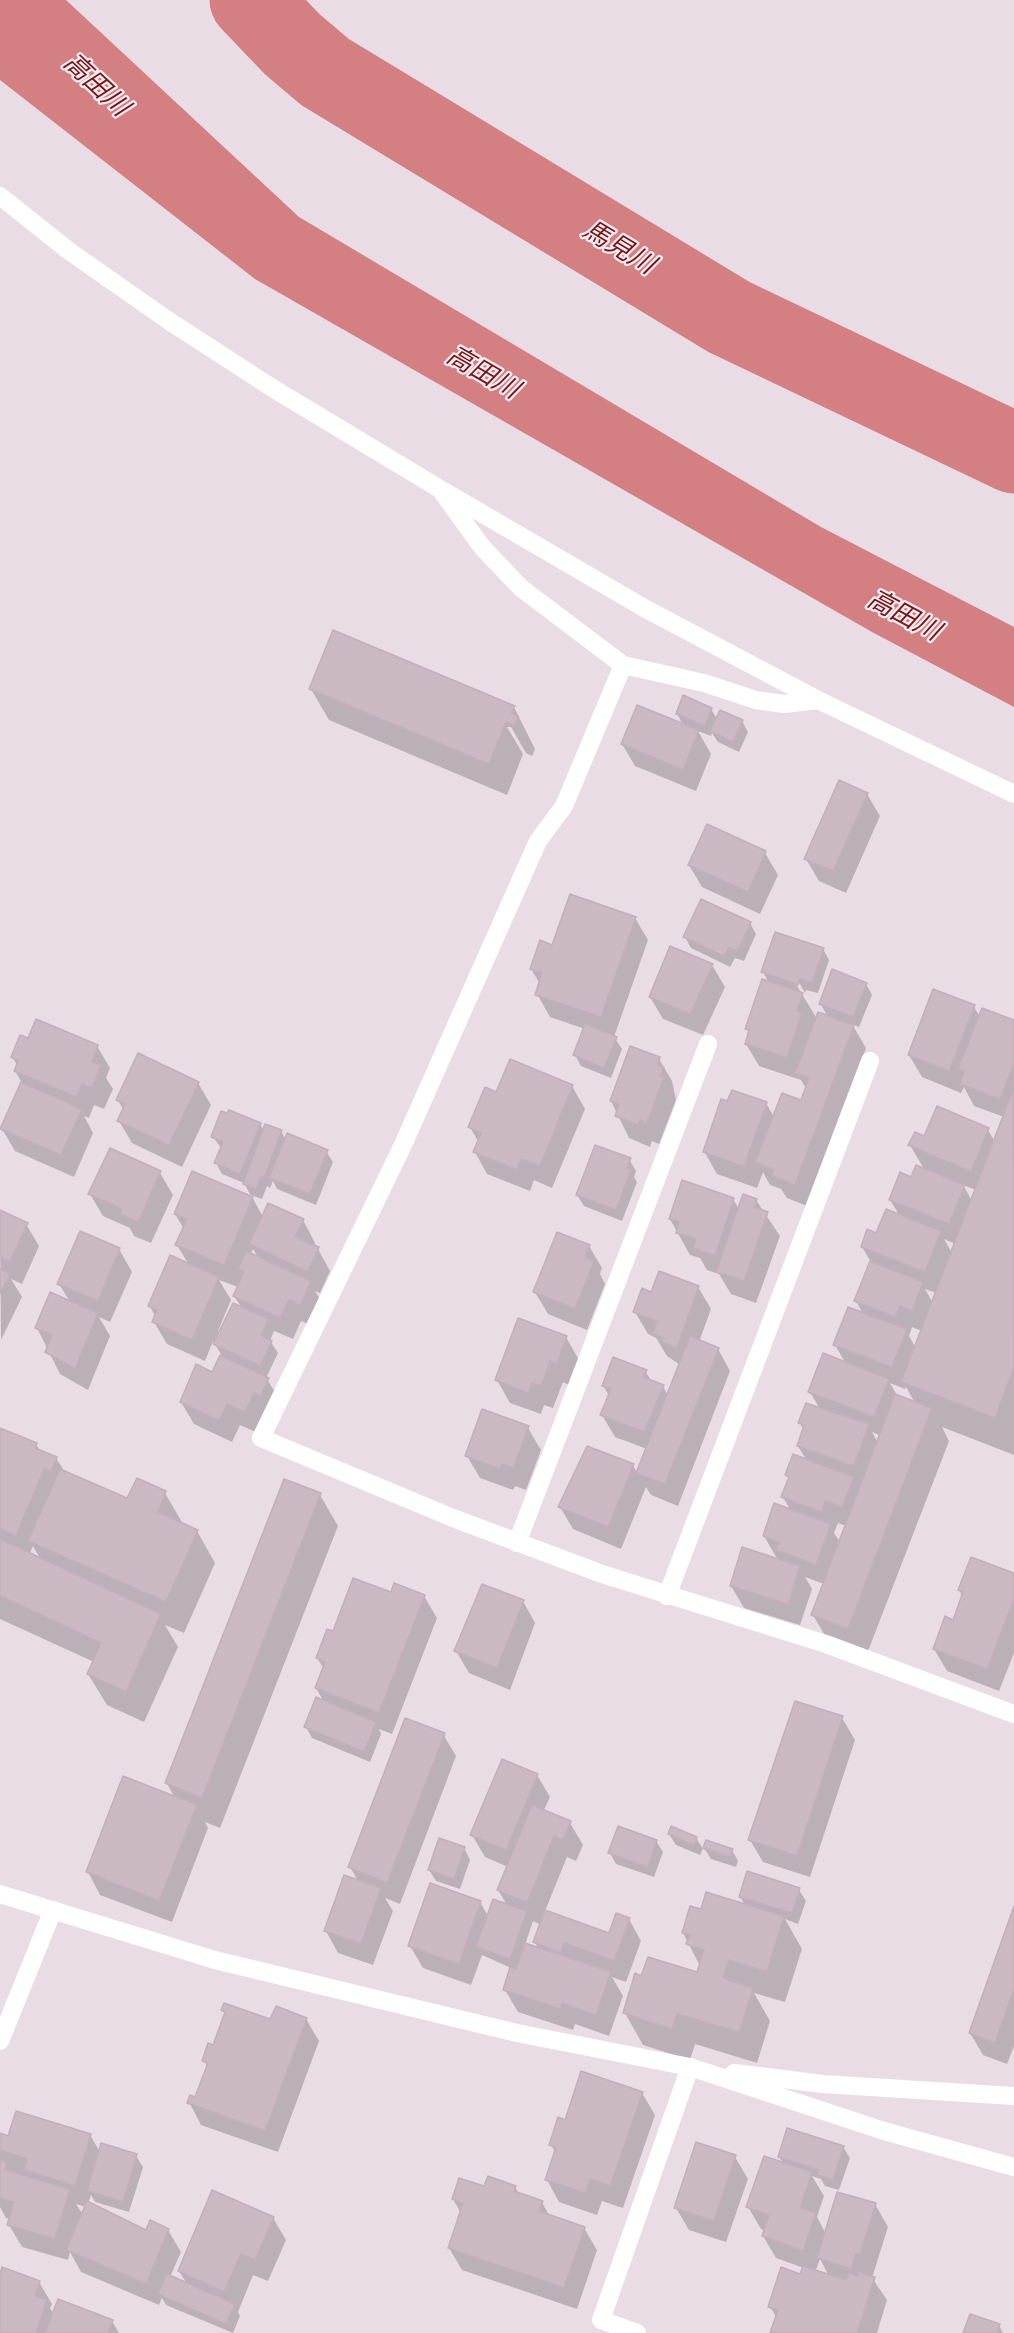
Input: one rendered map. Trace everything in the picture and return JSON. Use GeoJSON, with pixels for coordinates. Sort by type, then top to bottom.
{"type":"FeatureCollection","features":[{"type":"Feature","properties":{"kind":"street"},"geometry":{"type":"LineString","coordinates":[[0,196],[69,250],[169,321],[274,389],[440,489],[646,609],[818,700],[1014,794]]}},
{"type":"Feature","properties":{"kind":"street"},"geometry":{"type":"LineString","coordinates":[[440,489],[482,547],[521,588],[623,665],[704,683],[756,700],[784,704],[818,700]]}},
{"type":"Feature","properties":{"kind":"street"},"geometry":{"type":"LineString","coordinates":[[623,665],[564,806],[538,841],[402,1147],[261,1438],[517,1543],[666,1596],[826,1644],[1014,1714]]}},
{"type":"Feature","properties":{"kind":"street"},"geometry":{"type":"LineString","coordinates":[[517,1543],[708,1044]]}},
{"type":"Feature","properties":{"kind":"street"},"geometry":{"type":"LineString","coordinates":[[666,1596],[870,1061]]}},
{"type":"Feature","properties":{"kind":"street"},"geometry":{"type":"LineString","coordinates":[[0,1894],[216,1960],[517,2033],[690,2067],[823,2084],[1014,2096]]}},
{"type":"Feature","properties":{"kind":"street"},"geometry":{"type":"LineString","coordinates":[[0,2042],[53,1910]]}},
{"type":"Feature","properties":{"kind":"street"},"geometry":{"type":"LineString","coordinates":[[690,2067],[884,2131],[1014,2167]]}},
{"type":"Feature","properties":{"kind":"street"},"geometry":{"type":"LineString","coordinates":[[637,2333],[601,2320],[690,2067]]}},
{"type":"Feature","properties":{"kind":"water","name":"高田川"},"geometry":{"type":"Polygon","coordinates":[[[0,0],[66,0],[299,217],[821,527],[1014,627],[1014,707],[872,632],[255,279],[0,80],[0,0]]]}},
{"type":"Feature","properties":{"kind":"building"},"geometry":{"type":"Polygon","coordinates":[[[333,630],[515,706],[511,713],[518,716],[514,725],[506,722],[489,764],[309,689],[333,630]]]}},
{"type":"Feature","properties":{"kind":"building"},"geometry":{"type":"Polygon","coordinates":[[[683,695],[712,708],[705,726],[676,714],[683,695]]]}},
{"type":"Feature","properties":{"kind":"building"},"geometry":{"type":"Polygon","coordinates":[[[637,705],[699,730],[683,770],[621,744],[637,705]]]}},
{"type":"Feature","properties":{"kind":"building"},"geometry":{"type":"Polygon","coordinates":[[[720,710],[743,720],[733,742],[710,731],[720,710]]]}},
{"type":"Feature","properties":{"kind":"building"},"geometry":{"type":"Polygon","coordinates":[[[839,780],[868,793],[833,871],[804,859],[839,780]]]}},
{"type":"Feature","properties":{"kind":"building"},"geometry":{"type":"Polygon","coordinates":[[[707,824],[766,851],[748,892],[688,865],[707,824]]]}},
{"type":"Feature","properties":{"kind":"building"},"geometry":{"type":"Polygon","coordinates":[[[570,894],[636,917],[601,1017],[535,995],[542,973],[530,969],[540,940],[552,945],[570,894]]]}},
{"type":"Feature","properties":{"kind":"building"},"geometry":{"type":"Polygon","coordinates":[[[701,899],[751,922],[738,951],[729,948],[724,956],[683,937],[701,899]]]}},
{"type":"Feature","properties":{"kind":"building"},"geometry":{"type":"Polygon","coordinates":[[[775,932],[824,948],[812,983],[800,979],[798,985],[761,972],[775,932]]]}},
{"type":"Feature","properties":{"kind":"building"},"geometry":{"type":"Polygon","coordinates":[[[670,946],[713,964],[690,1014],[649,997],[670,946]]]}},
{"type":"Feature","properties":{"kind":"building"},"geometry":{"type":"Polygon","coordinates":[[[832,969],[867,983],[853,1017],[819,1004],[832,969]]]}},
{"type":"Feature","properties":{"kind":"building"},"geometry":{"type":"Polygon","coordinates":[[[762,979],[803,993],[797,1011],[802,1013],[787,1058],[745,1044],[749,1030],[745,1029],[762,979]]]}},
{"type":"Feature","properties":{"kind":"building"},"geometry":{"type":"Polygon","coordinates":[[[933,989],[975,1005],[949,1071],[908,1055],[933,989]]]}},
{"type":"Feature","properties":{"kind":"building"},"geometry":{"type":"Polygon","coordinates":[[[982,1008],[1014,1020],[1014,1063],[1000,1099],[960,1084],[964,1071],[958,1069],[982,1008]]]}},
{"type":"Feature","properties":{"kind":"building"},"geometry":{"type":"Polygon","coordinates":[[[818,1012],[854,1025],[795,1185],[772,1176],[774,1170],[755,1162],[782,1093],[801,1100],[809,1078],[795,1073],[818,1012]]]}},
{"type":"Feature","properties":{"kind":"building"},"geometry":{"type":"Polygon","coordinates":[[[36,1019],[98,1045],[92,1062],[101,1065],[92,1088],[82,1084],[76,1097],[14,1071],[18,1061],[11,1057],[20,1035],[28,1038],[36,1019]]]}},
{"type":"Feature","properties":{"kind":"building"},"geometry":{"type":"Polygon","coordinates":[[[585,1024],[617,1037],[604,1068],[573,1055],[585,1024]]]}},
{"type":"Feature","properties":{"kind":"building"},"geometry":{"type":"Polygon","coordinates":[[[630,1046],[660,1057],[658,1065],[664,1067],[660,1076],[664,1077],[647,1123],[640,1120],[638,1125],[615,1116],[619,1104],[610,1101],[630,1046]]]}},
{"type":"Feature","properties":{"kind":"building"},"geometry":{"type":"Polygon","coordinates":[[[138,1053],[199,1082],[169,1145],[117,1121],[125,1104],[116,1100],[138,1053]]]}},
{"type":"Feature","properties":{"kind":"building"},"geometry":{"type":"Polygon","coordinates":[[[510,1059],[573,1085],[540,1166],[521,1159],[517,1170],[473,1152],[481,1133],[468,1127],[485,1087],[496,1092],[510,1059]]]}},
{"type":"Feature","properties":{"kind":"building"},"geometry":{"type":"Polygon","coordinates":[[[21,1082],[82,1109],[61,1155],[0,1129],[21,1082]]]}},
{"type":"Feature","properties":{"kind":"building"},"geometry":{"type":"Polygon","coordinates":[[[732,1090],[767,1102],[744,1167],[703,1152],[721,1099],[727,1101],[732,1090]]]}},
{"type":"Feature","properties":{"kind":"building"},"geometry":{"type":"Polygon","coordinates":[[[1013,1090],[1014,1367],[995,1418],[901,1382],[1013,1090]]]}},
{"type":"Feature","properties":{"kind":"building"},"geometry":{"type":"Polygon","coordinates":[[[937,1106],[989,1128],[971,1172],[908,1145],[915,1132],[924,1136],[937,1106]]]}},
{"type":"Feature","properties":{"kind":"building"},"geometry":{"type":"Polygon","coordinates":[[[229,1110],[261,1123],[240,1174],[214,1163],[223,1142],[211,1137],[221,1111],[227,1113],[229,1110]]]}},
{"type":"Feature","properties":{"kind":"building"},"geometry":{"type":"Polygon","coordinates":[[[265,1124],[282,1130],[264,1178],[261,1176],[256,1189],[243,1184],[265,1124]]]}},
{"type":"Feature","properties":{"kind":"building"},"geometry":{"type":"Polygon","coordinates":[[[287,1133],[328,1150],[310,1194],[269,1178],[287,1133]]]}},
{"type":"Feature","properties":{"kind":"building"},"geometry":{"type":"Polygon","coordinates":[[[595,1145],[631,1158],[627,1168],[631,1170],[616,1210],[576,1195],[595,1145]]]}},
{"type":"Feature","properties":{"kind":"building"},"geometry":{"type":"Polygon","coordinates":[[[110,1148],[161,1171],[138,1222],[120,1214],[122,1209],[88,1194],[110,1148]]]}},
{"type":"Feature","properties":{"kind":"building"},"geometry":{"type":"Polygon","coordinates":[[[916,1165],[965,1185],[949,1224],[889,1200],[900,1172],[911,1177],[916,1165]]]}},
{"type":"Feature","properties":{"kind":"building"},"geometry":{"type":"Polygon","coordinates":[[[192,1171],[253,1197],[224,1265],[175,1245],[187,1219],[174,1214],[192,1171]]]}},
{"type":"Feature","properties":{"kind":"building"},"geometry":{"type":"Polygon","coordinates":[[[682,1180],[734,1198],[715,1256],[693,1248],[696,1239],[676,1233],[679,1222],[669,1219],[682,1180]]]}},
{"type":"Feature","properties":{"kind":"building"},"geometry":{"type":"Polygon","coordinates":[[[743,1194],[757,1199],[754,1207],[768,1212],[744,1281],[716,1272],[743,1194]]]}},
{"type":"Feature","properties":{"kind":"building"},"geometry":{"type":"Polygon","coordinates":[[[268,1203],[304,1219],[295,1237],[319,1247],[308,1272],[249,1244],[268,1203]]]}},
{"type":"Feature","properties":{"kind":"building"},"geometry":{"type":"Polygon","coordinates":[[[886,1209],[941,1231],[925,1272],[861,1247],[867,1229],[876,1233],[886,1209]]]}},
{"type":"Feature","properties":{"kind":"building"},"geometry":{"type":"Polygon","coordinates":[[[0,1210],[28,1223],[9,1262],[0,1258],[0,1210]]]}},
{"type":"Feature","properties":{"kind":"building"},"geometry":{"type":"Polygon","coordinates":[[[80,1231],[120,1248],[98,1301],[57,1284],[80,1231]]]}},
{"type":"Feature","properties":{"kind":"building"},"geometry":{"type":"Polygon","coordinates":[[[557,1232],[590,1245],[585,1257],[594,1261],[575,1309],[533,1292],[557,1232]]]}},
{"type":"Feature","properties":{"kind":"building"},"geometry":{"type":"Polygon","coordinates":[[[246,1251],[311,1281],[300,1305],[289,1300],[280,1318],[233,1296],[244,1272],[238,1269],[246,1251]]]}},
{"type":"Feature","properties":{"kind":"building"},"geometry":{"type":"Polygon","coordinates":[[[170,1255],[219,1277],[192,1340],[152,1322],[157,1310],[148,1306],[170,1255]]]}},
{"type":"Feature","properties":{"kind":"building"},"geometry":{"type":"Polygon","coordinates":[[[870,1261],[923,1282],[912,1311],[900,1306],[895,1317],[854,1301],[870,1261]]]}},
{"type":"Feature","properties":{"kind":"building"},"geometry":{"type":"Polygon","coordinates":[[[0,1269],[10,1274],[0,1294],[0,1269]]]}},
{"type":"Feature","properties":{"kind":"building"},"geometry":{"type":"Polygon","coordinates":[[[659,1271],[699,1286],[677,1348],[661,1342],[663,1338],[653,1334],[657,1321],[633,1312],[642,1288],[651,1292],[659,1271]]]}},
{"type":"Feature","properties":{"kind":"building"},"geometry":{"type":"Polygon","coordinates":[[[50,1292],[98,1313],[75,1369],[45,1352],[52,1335],[35,1328],[50,1292]]]}},
{"type":"Feature","properties":{"kind":"building"},"geometry":{"type":"Polygon","coordinates":[[[233,1303],[268,1319],[261,1335],[272,1341],[260,1366],[213,1344],[233,1303]]]}},
{"type":"Feature","properties":{"kind":"building"},"geometry":{"type":"Polygon","coordinates":[[[848,1307],[907,1329],[892,1367],[833,1345],[848,1307]]]}},
{"type":"Feature","properties":{"kind":"building"},"geometry":{"type":"Polygon","coordinates":[[[518,1318],[567,1336],[557,1364],[550,1361],[541,1386],[532,1383],[528,1393],[495,1380],[518,1318]]]}},
{"type":"Feature","properties":{"kind":"building"},"geometry":{"type":"Polygon","coordinates":[[[690,1336],[719,1348],[665,1484],[636,1473],[690,1336]]]}},
{"type":"Feature","properties":{"kind":"building"},"geometry":{"type":"Polygon","coordinates":[[[823,1353],[889,1379],[874,1417],[808,1392],[823,1353]]]}},
{"type":"Feature","properties":{"kind":"building"},"geometry":{"type":"Polygon","coordinates":[[[220,1355],[269,1378],[261,1396],[254,1393],[245,1412],[227,1404],[219,1421],[180,1402],[196,1364],[212,1372],[220,1355]]]}},
{"type":"Feature","properties":{"kind":"building"},"geometry":{"type":"Polygon","coordinates":[[[613,1357],[647,1370],[643,1377],[664,1385],[644,1432],[600,1415],[611,1389],[602,1386],[613,1357]]]}},
{"type":"Feature","properties":{"kind":"building"},"geometry":{"type":"Polygon","coordinates":[[[895,1394],[932,1408],[848,1629],[811,1615],[895,1394]]]}},
{"type":"Feature","properties":{"kind":"building"},"geometry":{"type":"Polygon","coordinates":[[[806,1403],[869,1424],[854,1466],[797,1446],[804,1425],[798,1423],[806,1403]]]}},
{"type":"Feature","properties":{"kind":"building"},"geometry":{"type":"Polygon","coordinates":[[[482,1409],[529,1426],[513,1468],[502,1464],[500,1469],[465,1456],[482,1409]]]}},
{"type":"Feature","properties":{"kind":"building"},"geometry":{"type":"Polygon","coordinates":[[[0,1428],[37,1443],[35,1448],[57,1457],[51,1472],[44,1469],[16,1536],[0,1529],[0,1428]]]}},
{"type":"Feature","properties":{"kind":"building"},"geometry":{"type":"Polygon","coordinates":[[[587,1446],[634,1464],[608,1527],[558,1507],[587,1446]]]}},
{"type":"Feature","properties":{"kind":"building"},"geometry":{"type":"Polygon","coordinates":[[[793,1454],[854,1477],[842,1507],[825,1501],[822,1512],[781,1497],[789,1477],[785,1475],[793,1454]]]}},
{"type":"Feature","properties":{"kind":"building"},"geometry":{"type":"Polygon","coordinates":[[[60,1469],[127,1498],[137,1478],[166,1491],[158,1512],[198,1530],[166,1602],[28,1541],[60,1469]]]}},
{"type":"Feature","properties":{"kind":"building"},"geometry":{"type":"Polygon","coordinates":[[[284,1479],[321,1493],[202,1798],[165,1783],[284,1479]]]}},
{"type":"Feature","properties":{"kind":"building"},"geometry":{"type":"Polygon","coordinates":[[[774,1503],[831,1524],[816,1565],[776,1550],[779,1542],[763,1536],[774,1503]]]}},
{"type":"Feature","properties":{"kind":"building"},"geometry":{"type":"Polygon","coordinates":[[[0,1539],[161,1614],[126,1692],[87,1674],[101,1643],[0,1596],[0,1539]]]}},
{"type":"Feature","properties":{"kind":"building"},"geometry":{"type":"Polygon","coordinates":[[[742,1547],[800,1566],[788,1604],[730,1586],[742,1547]]]}},
{"type":"Feature","properties":{"kind":"building"},"geometry":{"type":"Polygon","coordinates":[[[971,1557],[1014,1573],[1014,1599],[987,1669],[933,1649],[945,1616],[953,1620],[963,1592],[958,1590],[971,1557]]]}},
{"type":"Feature","properties":{"kind":"building"},"geometry":{"type":"Polygon","coordinates":[[[353,1578],[391,1592],[394,1583],[425,1595],[379,1713],[315,1688],[325,1662],[316,1658],[327,1629],[333,1631],[353,1578]]]}},
{"type":"Feature","properties":{"kind":"building"},"geometry":{"type":"Polygon","coordinates":[[[482,1584],[524,1600],[497,1668],[454,1651],[482,1584]]]}},
{"type":"Feature","properties":{"kind":"building"},"geometry":{"type":"Polygon","coordinates":[[[316,1697],[376,1722],[364,1752],[304,1727],[316,1697]]]}},
{"type":"Feature","properties":{"kind":"building"},"geometry":{"type":"Polygon","coordinates":[[[795,1701],[843,1716],[797,1856],[748,1840],[795,1701]]]}},
{"type":"Feature","properties":{"kind":"building"},"geometry":{"type":"Polygon","coordinates":[[[405,1718],[445,1733],[387,1883],[348,1867],[405,1718]]]}},
{"type":"Feature","properties":{"kind":"building"},"geometry":{"type":"Polygon","coordinates":[[[502,1759],[538,1774],[506,1850],[470,1835],[502,1759]]]}},
{"type":"Feature","properties":{"kind":"building"},"geometry":{"type":"Polygon","coordinates":[[[123,1776],[197,1805],[159,1901],[86,1872],[123,1776]]]}},
{"type":"Feature","properties":{"kind":"building"},"geometry":{"type":"Polygon","coordinates":[[[532,1805],[571,1821],[563,1840],[554,1836],[527,1903],[497,1890],[532,1805]]]}},
{"type":"Feature","properties":{"kind":"building"},"geometry":{"type":"Polygon","coordinates":[[[618,1826],[657,1840],[648,1867],[608,1853],[618,1826]]]}},
{"type":"Feature","properties":{"kind":"building"},"geometry":{"type":"Polygon","coordinates":[[[671,1826],[697,1837],[694,1845],[668,1834],[671,1826]]]}},
{"type":"Feature","properties":{"kind":"building"},"geometry":{"type":"Polygon","coordinates":[[[439,1838],[465,1847],[454,1879],[428,1870],[439,1838]]]}},
{"type":"Feature","properties":{"kind":"building"},"geometry":{"type":"Polygon","coordinates":[[[706,1840],[733,1849],[730,1857],[703,1848],[706,1840]]]}},
{"type":"Feature","properties":{"kind":"building"},"geometry":{"type":"Polygon","coordinates":[[[747,1871],[800,1888],[792,1913],[739,1897],[747,1871]]]}},
{"type":"Feature","properties":{"kind":"building"},"geometry":{"type":"Polygon","coordinates":[[[344,1875],[381,1888],[361,1944],[324,1931],[344,1875]]]}},
{"type":"Feature","properties":{"kind":"building"},"geometry":{"type":"Polygon","coordinates":[[[430,1883],[481,1901],[459,1964],[408,1946],[430,1883]]]}},
{"type":"Feature","properties":{"kind":"building"},"geometry":{"type":"Polygon","coordinates":[[[706,1892],[784,1916],[767,1972],[729,1960],[723,1978],[753,1988],[739,2032],[677,2014],[672,2029],[623,2013],[635,1973],[641,1976],[648,1957],[697,1972],[704,1950],[686,1944],[690,1935],[682,1933],[690,1906],[701,1909],[706,1892]]]}},
{"type":"Feature","properties":{"kind":"building"},"geometry":{"type":"Polygon","coordinates":[[[493,1899],[527,1911],[510,1959],[476,1947],[493,1899]]]}},
{"type":"Feature","properties":{"kind":"building"},"geometry":{"type":"Polygon","coordinates":[[[1014,1906],[1014,1989],[995,2043],[969,2033],[1014,1906]]]}},
{"type":"Feature","properties":{"kind":"building"},"geometry":{"type":"Polygon","coordinates":[[[545,1910],[609,1933],[616,1913],[630,1918],[614,1961],[564,1943],[561,1953],[533,1942],[545,1910]]]}},
{"type":"Feature","properties":{"kind":"building"},"geometry":{"type":"Polygon","coordinates":[[[525,1943],[611,1972],[596,2015],[562,2003],[560,2009],[503,1990],[510,1967],[516,1969],[525,1943]]]}},
{"type":"Feature","properties":{"kind":"building"},"geometry":{"type":"Polygon","coordinates":[[[224,2003],[270,2019],[276,2006],[307,2018],[265,2131],[187,2103],[190,2095],[195,2097],[208,2063],[202,2061],[208,2043],[213,2045],[225,2012],[221,2010],[224,2003]]]}},
{"type":"Feature","properties":{"kind":"building"},"geometry":{"type":"Polygon","coordinates":[[[581,2071],[643,2092],[610,2186],[590,2179],[585,2193],[545,2180],[556,2147],[549,2145],[558,2117],[565,2120],[581,2071]]]}},
{"type":"Feature","properties":{"kind":"building"},"geometry":{"type":"Polygon","coordinates":[[[16,2111],[91,2134],[75,2186],[24,2170],[27,2159],[0,2150],[0,2133],[8,2136],[16,2111]]]}},
{"type":"Feature","properties":{"kind":"building"},"geometry":{"type":"Polygon","coordinates":[[[787,2128],[844,2146],[833,2180],[817,2175],[819,2170],[778,2157],[787,2128]]]}},
{"type":"Feature","properties":{"kind":"building"},"geometry":{"type":"Polygon","coordinates":[[[696,2142],[736,2155],[714,2221],[674,2208],[696,2142]]]}},
{"type":"Feature","properties":{"kind":"building"},"geometry":{"type":"Polygon","coordinates":[[[101,2143],[137,2154],[123,2202],[87,2191],[101,2143]]]}},
{"type":"Feature","properties":{"kind":"building"},"geometry":{"type":"Polygon","coordinates":[[[764,2156],[812,2172],[800,2208],[816,2213],[803,2251],[762,2236],[769,2215],[746,2207],[764,2156]]]}},
{"type":"Feature","properties":{"kind":"building"},"geometry":{"type":"Polygon","coordinates":[[[0,2160],[7,2162],[5,2170],[70,2189],[55,2239],[7,2225],[14,2202],[0,2198],[0,2160]]]}},
{"type":"Feature","properties":{"kind":"building"},"geometry":{"type":"Polygon","coordinates":[[[488,2176],[516,2186],[514,2191],[543,2201],[539,2211],[585,2227],[564,2288],[448,2248],[463,2203],[452,2199],[459,2178],[484,2186],[488,2176]]]}},
{"type":"Feature","properties":{"kind":"building"},"geometry":{"type":"Polygon","coordinates":[[[212,2190],[274,2217],[255,2260],[241,2254],[224,2292],[178,2271],[212,2190]]]}},
{"type":"Feature","properties":{"kind":"building"},"geometry":{"type":"Polygon","coordinates":[[[837,2192],[876,2203],[860,2254],[856,2253],[851,2269],[817,2258],[837,2192]]]}},
{"type":"Feature","properties":{"kind":"building"},"geometry":{"type":"Polygon","coordinates":[[[87,2201],[146,2230],[150,2220],[169,2229],[146,2284],[66,2250],[87,2201]]]}},
{"type":"Feature","properties":{"kind":"building"},"geometry":{"type":"Polygon","coordinates":[[[803,2266],[846,2280],[849,2273],[858,2276],[859,2272],[875,2277],[857,2333],[770,2333],[778,2310],[768,2307],[781,2267],[800,2274],[803,2266]]]}},
{"type":"Feature","properties":{"kind":"building"},"geometry":{"type":"Polygon","coordinates":[[[2,2267],[40,2281],[35,2295],[47,2300],[36,2333],[0,2333],[2,2267]]]}},
{"type":"Feature","properties":{"kind":"building"},"geometry":{"type":"Polygon","coordinates":[[[167,2274],[235,2304],[226,2324],[158,2294],[167,2274]]]}},
{"type":"Feature","properties":{"kind":"building"},"geometry":{"type":"Polygon","coordinates":[[[58,2299],[113,2320],[108,2333],[45,2333],[58,2299]]]}},
{"type":"Feature","properties":{"kind":"building"},"geometry":{"type":"Polygon","coordinates":[[[970,2314],[1000,2324],[997,2333],[963,2333],[970,2314]]]}},
{"type":"Feature","properties":{"kind":"waterway","name":"馬見川"},"geometry":{"type":"LineString","coordinates":[[250,0],[292,44],[325,72],[729,317],[1014,453]]}}]}
